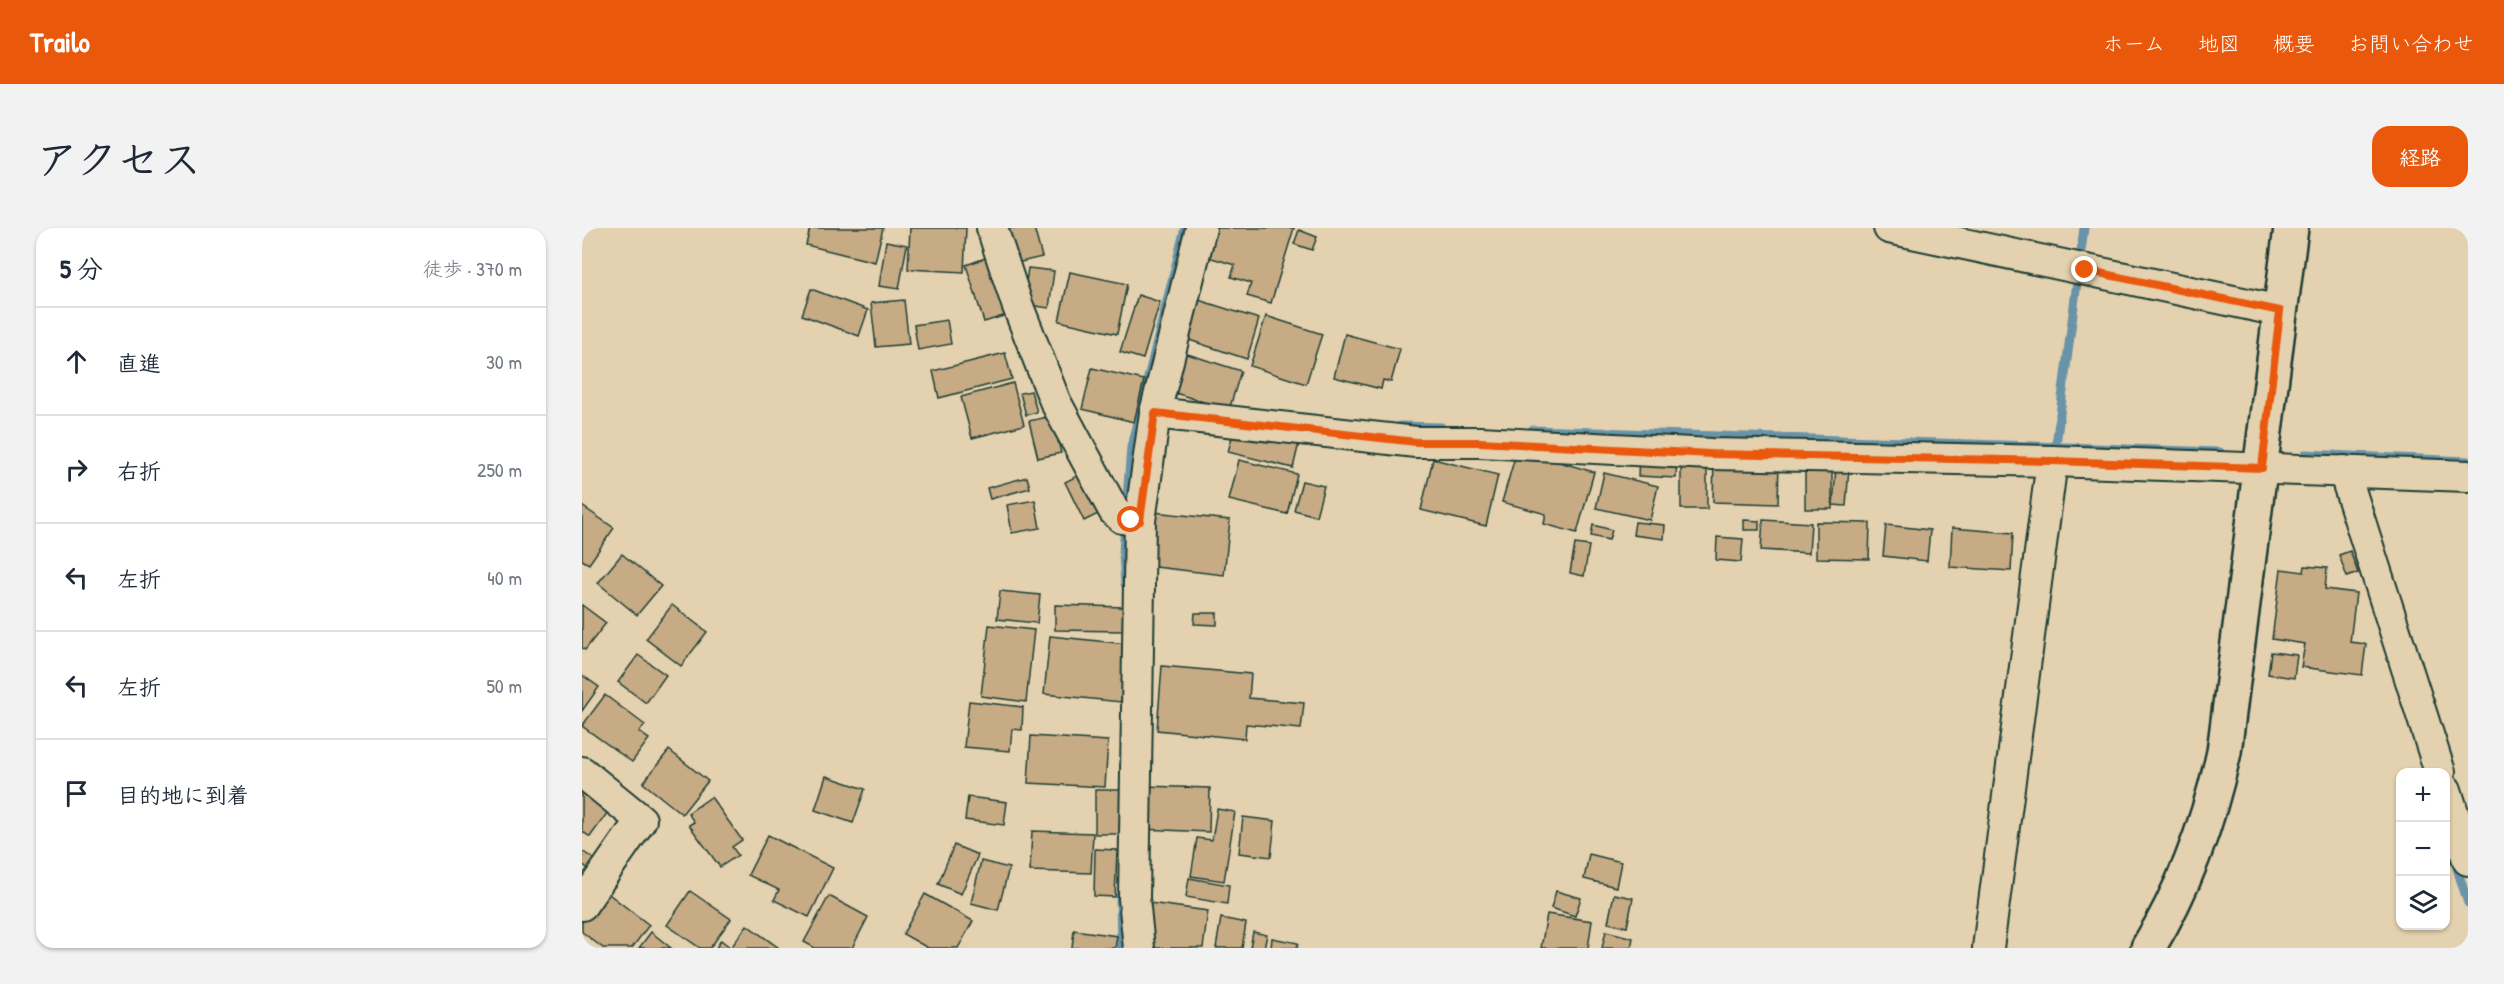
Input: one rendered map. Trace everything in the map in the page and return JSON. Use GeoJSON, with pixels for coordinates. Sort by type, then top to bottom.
{"type":"FeatureCollection","features":[{"type":"Feature","properties":{"kind":"street"},"geometry":{"type":"LineString","coordinates":[[992,228],[1017,304],[1055,401],[1114,511],[1131,520]]}},
{"type":"Feature","properties":{"kind":"street"},"geometry":{"type":"LineString","coordinates":[[1139,948],[1134,898],[1131,520],[1155,413],[1202,228]]}},
{"type":"Feature","properties":{"kind":"street"},"geometry":{"type":"LineString","coordinates":[[1889,228],[2280,311]]}},
{"type":"Feature","properties":{"kind":"street"},"geometry":{"type":"LineString","coordinates":[[2148,948],[2176,896],[2214,799],[2224,752],[2292,228]]}},
{"type":"Feature","properties":{"kind":"street"},"geometry":{"type":"LineString","coordinates":[[1155,413],[1416,442],[1480,442],[1711,454],[2052,461],[2468,476]]}},
{"type":"Feature","properties":{"kind":"street"},"geometry":{"type":"LineString","coordinates":[[1988,948],[2052,461]]}},
{"type":"Feature","properties":{"kind":"street"},"geometry":{"type":"LineString","coordinates":[[2334,471],[2439,768]]}},
{"type":"Feature","properties":{"kind":"street"},"geometry":{"type":"LineString","coordinates":[[582,772],[640,820],[582,905]]}},
{"type":"Feature","properties":{"kind":"street"},"geometry":{"type":"LineString","coordinates":[[2450,805],[2468,860]]}},
{"type":"Feature","properties":{"kind":"building"},"geometry":{"type":"Polygon","coordinates":[[[810,228],[883,228],[875,262],[806,245],[810,228]]]}},
{"type":"Feature","properties":{"kind":"building"},"geometry":{"type":"Polygon","coordinates":[[[910,228],[966,228],[964,272],[908,269],[910,228]]]}},
{"type":"Feature","properties":{"kind":"building"},"geometry":{"type":"Polygon","coordinates":[[[999,228],[1034,228],[1042,257],[1008,265],[999,228]]]}},
{"type":"Feature","properties":{"kind":"building"},"geometry":{"type":"Polygon","coordinates":[[[1213,228],[1294,228],[1271,303],[1247,296],[1251,283],[1231,277],[1235,265],[1205,256],[1213,228]]]}},
{"type":"Feature","properties":{"kind":"building"},"geometry":{"type":"Polygon","coordinates":[[[1299,230],[1317,237],[1312,250],[1294,244],[1299,230]]]}},
{"type":"Feature","properties":{"kind":"building"},"geometry":{"type":"Polygon","coordinates":[[[886,241],[907,245],[899,289],[879,286],[886,241]]]}},
{"type":"Feature","properties":{"kind":"building"},"geometry":{"type":"Polygon","coordinates":[[[991,256],[1010,314],[984,322],[966,265],[991,256]]]}},
{"type":"Feature","properties":{"kind":"building"},"geometry":{"type":"Polygon","coordinates":[[[1028,268],[1054,271],[1049,308],[1023,304],[1028,268]]]}},
{"type":"Feature","properties":{"kind":"building"},"geometry":{"type":"Polygon","coordinates":[[[1070,272],[1127,284],[1117,334],[1059,321],[1070,272]]]}},
{"type":"Feature","properties":{"kind":"building"},"geometry":{"type":"Polygon","coordinates":[[[811,289],[868,310],[859,336],[802,315],[811,289]]]}},
{"type":"Feature","properties":{"kind":"building"},"geometry":{"type":"Polygon","coordinates":[[[1138,295],[1160,302],[1143,359],[1120,352],[1138,295]]]}},
{"type":"Feature","properties":{"kind":"building"},"geometry":{"type":"Polygon","coordinates":[[[1192,298],[1259,319],[1247,359],[1180,337],[1192,298]]]}},
{"type":"Feature","properties":{"kind":"building"},"geometry":{"type":"Polygon","coordinates":[[[904,300],[909,344],[876,347],[871,303],[904,300]]]}},
{"type":"Feature","properties":{"kind":"building"},"geometry":{"type":"Polygon","coordinates":[[[1266,316],[1322,334],[1306,384],[1250,366],[1266,316]]]}},
{"type":"Feature","properties":{"kind":"building"},"geometry":{"type":"Polygon","coordinates":[[[947,320],[951,344],[918,350],[914,325],[947,320]]]}},
{"type":"Feature","properties":{"kind":"building"},"geometry":{"type":"Polygon","coordinates":[[[1345,334],[1400,349],[1391,382],[1383,380],[1381,389],[1334,377],[1345,334]]]}},
{"type":"Feature","properties":{"kind":"building"},"geometry":{"type":"Polygon","coordinates":[[[1181,352],[1241,371],[1229,410],[1169,391],[1181,352]]]}},
{"type":"Feature","properties":{"kind":"building"},"geometry":{"type":"Polygon","coordinates":[[[1005,353],[1012,379],[939,398],[933,371],[1005,353]]]}},
{"type":"Feature","properties":{"kind":"building"},"geometry":{"type":"Polygon","coordinates":[[[1092,368],[1144,380],[1134,422],[1082,409],[1092,368]]]}},
{"type":"Feature","properties":{"kind":"building"},"geometry":{"type":"Polygon","coordinates":[[[1013,383],[1024,425],[972,438],[961,397],[1013,383]]]}},
{"type":"Feature","properties":{"kind":"building"},"geometry":{"type":"Polygon","coordinates":[[[1031,391],[1037,412],[1026,415],[1020,393],[1031,391]]]}},
{"type":"Feature","properties":{"kind":"building"},"geometry":{"type":"Polygon","coordinates":[[[1052,416],[1061,453],[1038,458],[1029,421],[1052,416]]]}},
{"type":"Feature","properties":{"kind":"building"},"geometry":{"type":"Polygon","coordinates":[[[1235,426],[1299,443],[1293,468],[1228,452],[1235,426]]]}},
{"type":"Feature","properties":{"kind":"building"},"geometry":{"type":"Polygon","coordinates":[[[1517,450],[1594,472],[1577,533],[1544,524],[1546,514],[1502,502],[1517,450]]]}},
{"type":"Feature","properties":{"kind":"building"},"geometry":{"type":"Polygon","coordinates":[[[1639,456],[1677,458],[1676,478],[1638,476],[1639,456]]]}},
{"type":"Feature","properties":{"kind":"building"},"geometry":{"type":"Polygon","coordinates":[[[1714,458],[1779,460],[1778,504],[1713,502],[1714,458]]]}},
{"type":"Feature","properties":{"kind":"building"},"geometry":{"type":"Polygon","coordinates":[[[1433,459],[1498,475],[1486,526],[1421,510],[1433,459]]]}},
{"type":"Feature","properties":{"kind":"building"},"geometry":{"type":"Polygon","coordinates":[[[1239,460],[1297,474],[1287,514],[1229,500],[1239,460]]]}},
{"type":"Feature","properties":{"kind":"building"},"geometry":{"type":"Polygon","coordinates":[[[1681,466],[1707,466],[1707,509],[1681,509],[1681,466]]]}},
{"type":"Feature","properties":{"kind":"building"},"geometry":{"type":"Polygon","coordinates":[[[1805,467],[1832,468],[1832,509],[1805,509],[1805,467]]]}},
{"type":"Feature","properties":{"kind":"building"},"geometry":{"type":"Polygon","coordinates":[[[1836,467],[1849,468],[1846,506],[1833,505],[1836,467]]]}},
{"type":"Feature","properties":{"kind":"building"},"geometry":{"type":"Polygon","coordinates":[[[1087,471],[1106,510],[1084,521],[1065,482],[1087,471]]]}},
{"type":"Feature","properties":{"kind":"building"},"geometry":{"type":"Polygon","coordinates":[[[1604,473],[1658,486],[1650,520],[1596,508],[1604,473]]]}},
{"type":"Feature","properties":{"kind":"building"},"geometry":{"type":"Polygon","coordinates":[[[1027,477],[1030,488],[990,499],[987,488],[1027,477]]]}},
{"type":"Feature","properties":{"kind":"building"},"geometry":{"type":"Polygon","coordinates":[[[1302,481],[1324,486],[1316,516],[1294,510],[1302,481]]]}},
{"type":"Feature","properties":{"kind":"building"},"geometry":{"type":"Polygon","coordinates":[[[1035,500],[1040,528],[1012,533],[1007,505],[1035,500]]]}},
{"type":"Feature","properties":{"kind":"building"},"geometry":{"type":"Polygon","coordinates":[[[582,506],[614,528],[589,564],[582,560],[582,506]]]}},
{"type":"Feature","properties":{"kind":"building"},"geometry":{"type":"Polygon","coordinates":[[[1153,512],[1230,520],[1224,575],[1147,566],[1153,512]]]}},
{"type":"Feature","properties":{"kind":"building"},"geometry":{"type":"Polygon","coordinates":[[[1744,520],[1759,521],[1759,530],[1744,530],[1744,520]]]}},
{"type":"Feature","properties":{"kind":"building"},"geometry":{"type":"Polygon","coordinates":[[[1763,520],[1811,523],[1809,553],[1761,550],[1763,520]]]}},
{"type":"Feature","properties":{"kind":"building"},"geometry":{"type":"Polygon","coordinates":[[[1635,522],[1665,525],[1664,539],[1633,535],[1635,522]]]}},
{"type":"Feature","properties":{"kind":"building"},"geometry":{"type":"Polygon","coordinates":[[[1816,522],[1870,523],[1869,559],[1816,558],[1816,522]]]}},
{"type":"Feature","properties":{"kind":"building"},"geometry":{"type":"Polygon","coordinates":[[[1593,525],[1612,530],[1609,540],[1591,536],[1593,525]]]}},
{"type":"Feature","properties":{"kind":"building"},"geometry":{"type":"Polygon","coordinates":[[[1886,525],[1930,530],[1927,561],[1883,556],[1886,525]]]}},
{"type":"Feature","properties":{"kind":"building"},"geometry":{"type":"Polygon","coordinates":[[[1952,528],[2013,533],[2011,571],[1950,567],[1952,528]]]}},
{"type":"Feature","properties":{"kind":"building"},"geometry":{"type":"Polygon","coordinates":[[[1717,537],[1743,539],[1741,562],[1716,560],[1717,537]]]}},
{"type":"Feature","properties":{"kind":"building"},"geometry":{"type":"Polygon","coordinates":[[[1575,544],[1589,546],[1584,576],[1570,573],[1575,544]]]}},
{"type":"Feature","properties":{"kind":"building"},"geometry":{"type":"Polygon","coordinates":[[[2350,551],[2358,573],[2347,577],[2339,555],[2350,551]]]}},
{"type":"Feature","properties":{"kind":"building"},"geometry":{"type":"Polygon","coordinates":[[[622,554],[661,586],[637,615],[598,583],[622,554]]]}},
{"type":"Feature","properties":{"kind":"building"},"geometry":{"type":"Polygon","coordinates":[[[2305,566],[2327,568],[2325,589],[2356,593],[2350,642],[2366,644],[2362,675],[2301,667],[2305,644],[2272,639],[2281,569],[2304,572],[2305,566]]]}},
{"type":"Feature","properties":{"kind":"building"},"geometry":{"type":"Polygon","coordinates":[[[1000,591],[1040,595],[1037,623],[997,619],[1000,591]]]}},
{"type":"Feature","properties":{"kind":"building"},"geometry":{"type":"Polygon","coordinates":[[[582,605],[606,623],[585,650],[582,648],[582,605]]]}},
{"type":"Feature","properties":{"kind":"building"},"geometry":{"type":"Polygon","coordinates":[[[672,605],[707,632],[681,666],[646,639],[672,605]]]}},
{"type":"Feature","properties":{"kind":"building"},"geometry":{"type":"Polygon","coordinates":[[[1055,605],[1124,607],[1124,631],[1055,630],[1055,605]]]}},
{"type":"Feature","properties":{"kind":"building"},"geometry":{"type":"Polygon","coordinates":[[[1195,613],[1217,613],[1217,625],[1194,624],[1195,613]]]}},
{"type":"Feature","properties":{"kind":"building"},"geometry":{"type":"Polygon","coordinates":[[[989,625],[1034,630],[1026,702],[981,696],[989,625]]]}},
{"type":"Feature","properties":{"kind":"building"},"geometry":{"type":"Polygon","coordinates":[[[1050,636],[1127,644],[1121,702],[1044,694],[1050,636]]]}},
{"type":"Feature","properties":{"kind":"building"},"geometry":{"type":"Polygon","coordinates":[[[2271,652],[2297,655],[2294,678],[2268,674],[2271,652]]]}},
{"type":"Feature","properties":{"kind":"building"},"geometry":{"type":"Polygon","coordinates":[[[638,655],[666,675],[646,703],[618,682],[638,655]]]}},
{"type":"Feature","properties":{"kind":"building"},"geometry":{"type":"Polygon","coordinates":[[[1162,666],[1251,674],[1249,698],[1304,703],[1301,729],[1246,724],[1245,739],[1157,730],[1162,666]]]}},
{"type":"Feature","properties":{"kind":"building"},"geometry":{"type":"Polygon","coordinates":[[[582,675],[599,687],[582,711],[582,675]]]}},
{"type":"Feature","properties":{"kind":"building"},"geometry":{"type":"Polygon","coordinates":[[[605,695],[645,725],[639,732],[649,739],[632,762],[582,726],[605,695]]]}},
{"type":"Feature","properties":{"kind":"building"},"geometry":{"type":"Polygon","coordinates":[[[969,701],[1023,707],[1022,730],[1012,729],[1010,751],[964,747],[969,701]]]}},
{"type":"Feature","properties":{"kind":"building"},"geometry":{"type":"Polygon","coordinates":[[[1031,736],[1108,741],[1105,787],[1028,783],[1031,736]]]}},
{"type":"Feature","properties":{"kind":"building"},"geometry":{"type":"Polygon","coordinates":[[[669,750],[708,781],[682,814],[643,783],[669,750]]]}},
{"type":"Feature","properties":{"kind":"building"},"geometry":{"type":"Polygon","coordinates":[[[826,776],[865,789],[853,823],[815,810],[826,776]]]}},
{"type":"Feature","properties":{"kind":"building"},"geometry":{"type":"Polygon","coordinates":[[[582,783],[613,805],[590,837],[582,831],[582,783]]]}},
{"type":"Feature","properties":{"kind":"building"},"geometry":{"type":"Polygon","coordinates":[[[1142,786],[1210,788],[1209,832],[1141,829],[1142,786]]]}},
{"type":"Feature","properties":{"kind":"building"},"geometry":{"type":"Polygon","coordinates":[[[1095,790],[1120,790],[1120,834],[1095,834],[1095,790]]]}},
{"type":"Feature","properties":{"kind":"building"},"geometry":{"type":"Polygon","coordinates":[[[711,797],[742,840],[732,847],[738,855],[720,867],[689,825],[694,822],[688,813],[711,797]]]}},
{"type":"Feature","properties":{"kind":"building"},"geometry":{"type":"Polygon","coordinates":[[[968,797],[1007,802],[1004,825],[965,820],[968,797]]]}},
{"type":"Feature","properties":{"kind":"building"},"geometry":{"type":"Polygon","coordinates":[[[1217,809],[1235,812],[1224,881],[1191,876],[1197,838],[1212,840],[1217,809]]]}},
{"type":"Feature","properties":{"kind":"building"},"geometry":{"type":"Polygon","coordinates":[[[1243,817],[1275,821],[1271,857],[1239,853],[1243,817]]]}},
{"type":"Feature","properties":{"kind":"building"},"geometry":{"type":"Polygon","coordinates":[[[1032,831],[1093,833],[1091,873],[1030,871],[1032,831]]]}},
{"type":"Feature","properties":{"kind":"building"},"geometry":{"type":"Polygon","coordinates":[[[768,835],[833,868],[809,917],[774,900],[779,890],[748,875],[768,835]]]}},
{"type":"Feature","properties":{"kind":"building"},"geometry":{"type":"Polygon","coordinates":[[[954,845],[978,855],[961,894],[938,884],[954,845]]]}},
{"type":"Feature","properties":{"kind":"building"},"geometry":{"type":"Polygon","coordinates":[[[1095,849],[1117,850],[1115,897],[1094,896],[1095,849]]]}},
{"type":"Feature","properties":{"kind":"building"},"geometry":{"type":"Polygon","coordinates":[[[582,851],[595,860],[589,869],[582,864],[582,851]]]}},
{"type":"Feature","properties":{"kind":"building"},"geometry":{"type":"Polygon","coordinates":[[[1589,854],[1621,862],[1616,887],[1584,879],[1589,854]]]}},
{"type":"Feature","properties":{"kind":"building"},"geometry":{"type":"Polygon","coordinates":[[[981,861],[1009,868],[998,910],[971,903],[981,861]]]}},
{"type":"Feature","properties":{"kind":"building"},"geometry":{"type":"Polygon","coordinates":[[[1189,878],[1229,885],[1227,904],[1186,897],[1189,878]]]}},
{"type":"Feature","properties":{"kind":"building"},"geometry":{"type":"Polygon","coordinates":[[[601,888],[649,925],[632,948],[603,948],[582,932],[582,913],[601,888]]]}},
{"type":"Feature","properties":{"kind":"building"},"geometry":{"type":"Polygon","coordinates":[[[690,891],[731,919],[710,948],[700,948],[667,925],[690,891]]]}},
{"type":"Feature","properties":{"kind":"building"},"geometry":{"type":"Polygon","coordinates":[[[1556,891],[1581,898],[1575,916],[1551,908],[1556,891]]]}},
{"type":"Feature","properties":{"kind":"building"},"geometry":{"type":"Polygon","coordinates":[[[925,894],[973,921],[958,948],[928,948],[903,934],[925,894]]]}},
{"type":"Feature","properties":{"kind":"building"},"geometry":{"type":"Polygon","coordinates":[[[1614,894],[1633,898],[1627,927],[1608,923],[1614,894]]]}},
{"type":"Feature","properties":{"kind":"building"},"geometry":{"type":"Polygon","coordinates":[[[829,896],[868,917],[852,948],[815,948],[804,942],[829,896]]]}},
{"type":"Feature","properties":{"kind":"building"},"geometry":{"type":"Polygon","coordinates":[[[1149,903],[1208,911],[1203,948],[1143,948],[1149,903]]]}},
{"type":"Feature","properties":{"kind":"building"},"geometry":{"type":"Polygon","coordinates":[[[1547,914],[1592,921],[1588,948],[1541,948],[1547,914]]]}},
{"type":"Feature","properties":{"kind":"building"},"geometry":{"type":"Polygon","coordinates":[[[1221,918],[1246,923],[1242,948],[1216,948],[1221,918]]]}},
{"type":"Feature","properties":{"kind":"building"},"geometry":{"type":"Polygon","coordinates":[[[747,925],[779,948],[731,948],[747,925]]]}},
{"type":"Feature","properties":{"kind":"building"},"geometry":{"type":"Polygon","coordinates":[[[1074,930],[1117,936],[1115,948],[1072,948],[1074,930]]]}},
{"type":"Feature","properties":{"kind":"building"},"geometry":{"type":"Polygon","coordinates":[[[1606,931],[1633,938],[1631,948],[1602,948],[1606,931]]]}},
{"type":"Feature","properties":{"kind":"building"},"geometry":{"type":"Polygon","coordinates":[[[651,932],[671,948],[639,948],[651,932]]]}},
{"type":"Feature","properties":{"kind":"building"},"geometry":{"type":"Polygon","coordinates":[[[1253,932],[1267,935],[1264,948],[1250,948],[1253,932]]]}},
{"type":"Feature","properties":{"kind":"building"},"geometry":{"type":"Polygon","coordinates":[[[1272,938],[1298,943],[1297,948],[1271,948],[1272,938]]]}},
{"type":"Feature","properties":{"kind":"building"},"geometry":{"type":"Polygon","coordinates":[[[721,940],[731,948],[716,948],[721,940]]]}},
{"type":"Feature","properties":{"kind":"waterway"},"geometry":{"type":"LineString","coordinates":[[1125,584],[1123,552],[1131,447],[1185,228]]}},
{"type":"Feature","properties":{"kind":"waterway"},"geometry":{"type":"LineString","coordinates":[[2054,448],[2084,228]]}},
{"type":"Feature","properties":{"kind":"waterway"},"geometry":{"type":"LineString","coordinates":[[1400,426],[1441,427]]}},
{"type":"Feature","properties":{"kind":"waterway"},"geometry":{"type":"LineString","coordinates":[[1532,430],[2220,452]]}},
{"type":"Feature","properties":{"kind":"waterway"},"geometry":{"type":"LineString","coordinates":[[2305,454],[2468,461]]}},
{"type":"Feature","properties":{"kind":"waterway"},"geometry":{"type":"LineString","coordinates":[[2454,859],[2468,903]]}},
{"type":"Feature","properties":{"kind":"waterway"},"geometry":{"type":"LineString","coordinates":[[1120,895],[1121,948]]}},
{"type":"Feature","properties":{"kind":"route"},"geometry":{"type":"LineString","coordinates":[[1131,520],[1140,521],[1155,413],[1416,442],[1480,442],[1711,454],[2262,468],[2280,311],[2085,270]]}}]}
